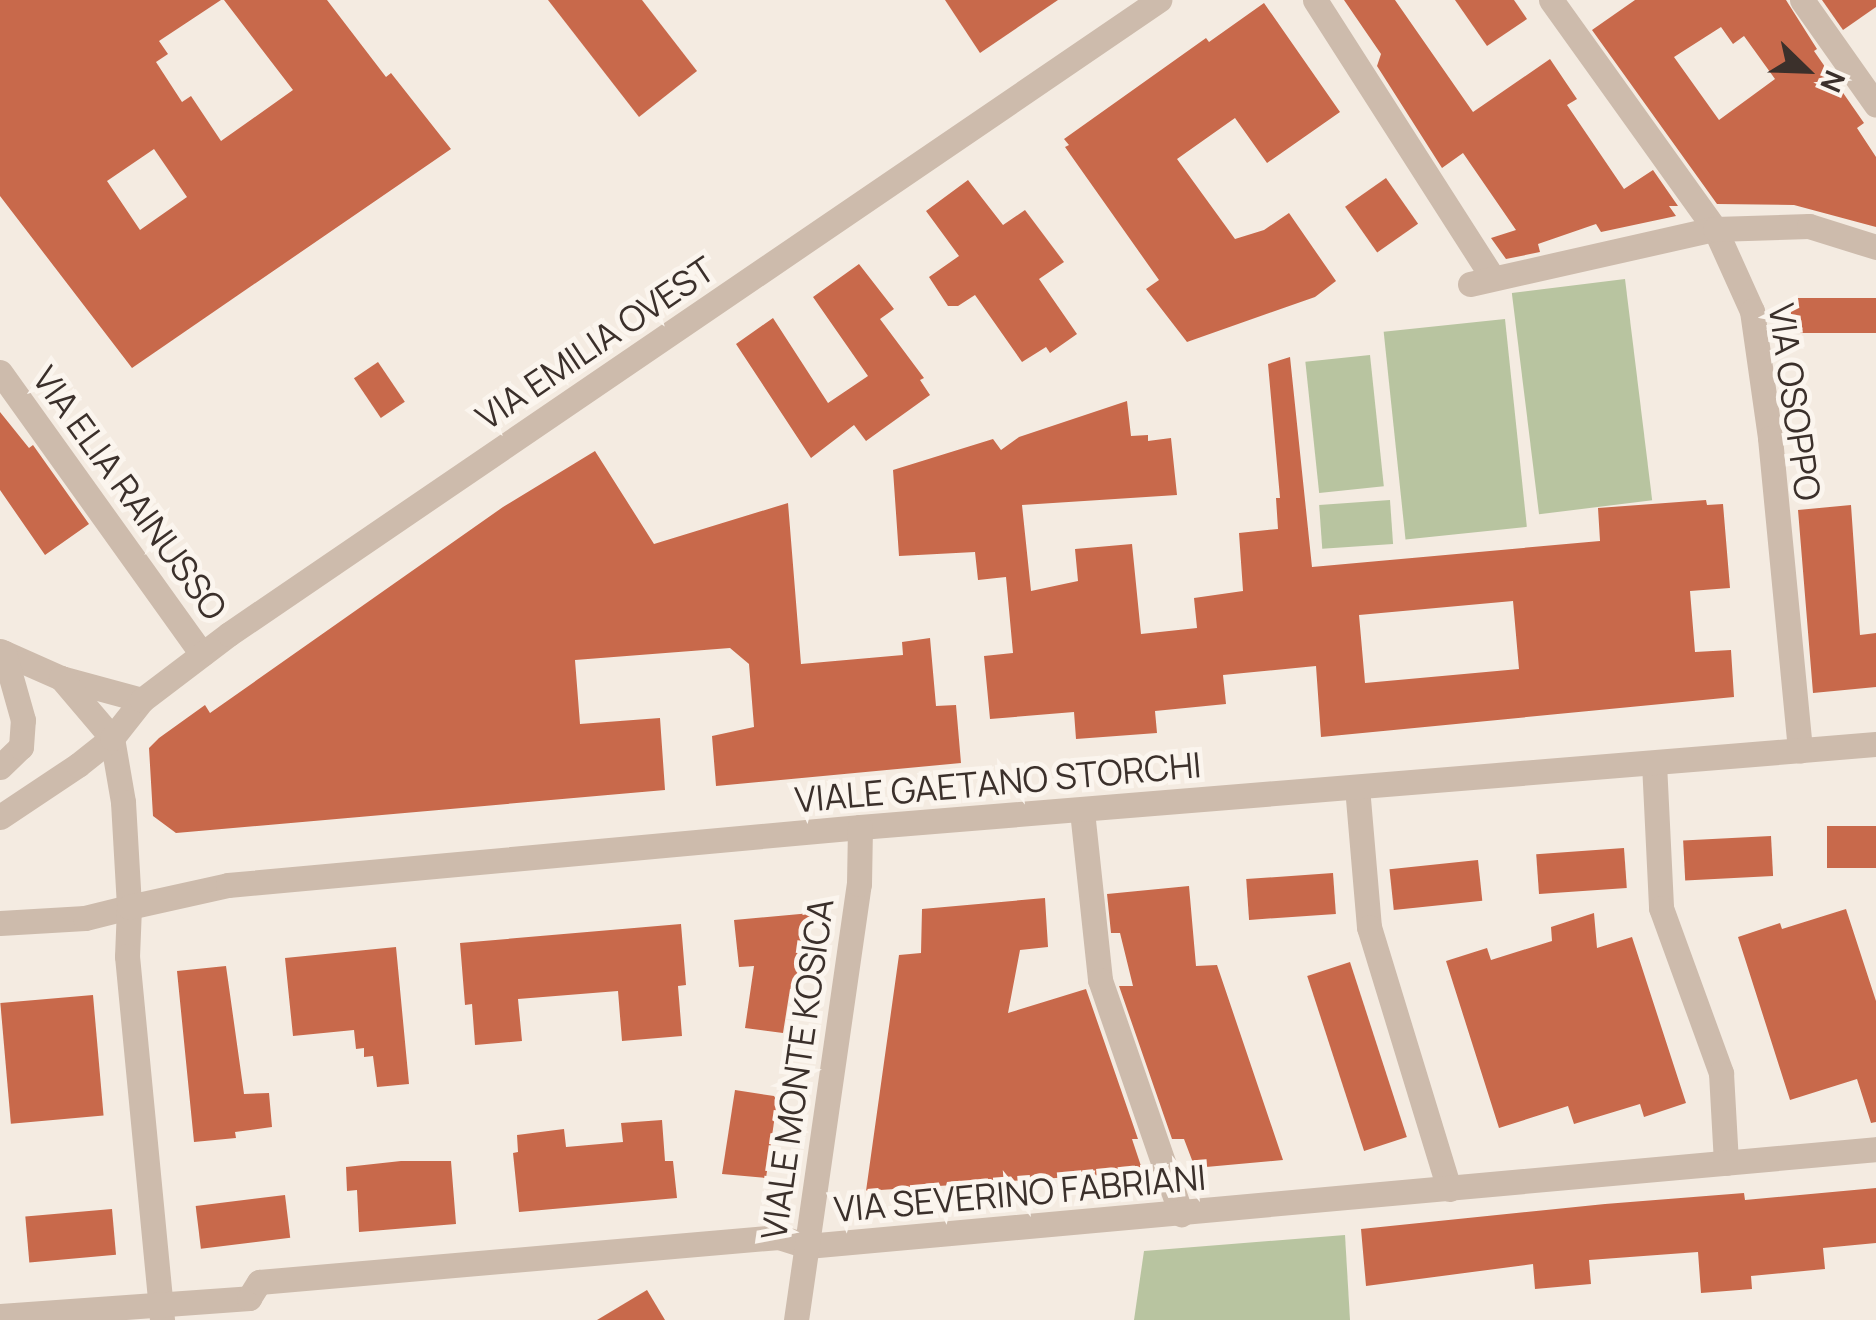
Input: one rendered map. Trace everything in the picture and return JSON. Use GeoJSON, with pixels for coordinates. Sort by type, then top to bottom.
{"type":"FeatureCollection","features":[{"type":"Feature","properties":{"kind":"street","name":"VIA EMILIA OVEST"},"geometry":{"type":"LineString","coordinates":[[112,738],[142,700],[202,654],[1158,0]]}},
{"type":"Feature","properties":{"kind":"street"},"geometry":{"type":"LineString","coordinates":[[1315,0],[1481,281],[1715,229],[1809,226],[1876,247]]}},
{"type":"Feature","properties":{"kind":"street","name":"VIA OSOPPO"},"geometry":{"type":"LineString","coordinates":[[1552,0],[1715,229],[1752,311],[1770,438],[1800,752]]}},
{"type":"Feature","properties":{"kind":"street"},"geometry":{"type":"LineString","coordinates":[[1802,0],[1876,106]]}},
{"type":"Feature","properties":{"kind":"street","name":"VIA ELIA RAINUSSO"},"geometry":{"type":"LineString","coordinates":[[0,372],[202,654]]}},
{"type":"Feature","properties":{"kind":"street"},"geometry":{"type":"LineString","coordinates":[[2,652],[61,678],[142,700]]}},
{"type":"Feature","properties":{"kind":"street"},"geometry":{"type":"LineString","coordinates":[[0,767],[20,747],[23,720],[2,652]]}},
{"type":"Feature","properties":{"kind":"street"},"geometry":{"type":"LineString","coordinates":[[61,678],[112,738],[122,802],[129,908],[127,956],[161,1311]]}},
{"type":"Feature","properties":{"kind":"street"},"geometry":{"type":"LineString","coordinates":[[0,817],[112,738]]}},
{"type":"Feature","properties":{"kind":"street","name":"VIALE GAETANO STORCHI"},"geometry":{"type":"LineString","coordinates":[[0,923],[85,918],[228,885],[860,827],[1876,744]]}},
{"type":"Feature","properties":{"kind":"street"},"geometry":{"type":"LineString","coordinates":[[1654,763],[1662,908],[1721,1074],[1726,1163]]}},
{"type":"Feature","properties":{"kind":"street"},"geometry":{"type":"LineString","coordinates":[[1357,787],[1369,927],[1449,1189]]}},
{"type":"Feature","properties":{"kind":"street"},"geometry":{"type":"LineString","coordinates":[[1082,811],[1100,980],[1181,1214]]}},
{"type":"Feature","properties":{"kind":"street","name":"VIALE MONTE KOSICA"},"geometry":{"type":"LineString","coordinates":[[796,1320],[859,884],[860,827]]}},
{"type":"Feature","properties":{"kind":"street","name":"VIA SEVERINO FABRIANI"},"geometry":{"type":"LineString","coordinates":[[0,1316],[161,1311],[249,1298],[259,1282],[779,1236],[806,1246],[1876,1149]]}},
{"type":"Feature","properties":{"kind":"green space"},"geometry":{"type":"Polygon","coordinates":[[[1625,279],[1652,500],[1539,514],[1512,293],[1625,279]]]}},
{"type":"Feature","properties":{"kind":"green space"},"geometry":{"type":"Polygon","coordinates":[[[1505,319],[1527,527],[1406,540],[1384,332],[1505,319]]]}},
{"type":"Feature","properties":{"kind":"green space"},"geometry":{"type":"Polygon","coordinates":[[[1370,355],[1384,486],[1319,493],[1305,362],[1370,355]]]}},
{"type":"Feature","properties":{"kind":"green space"},"geometry":{"type":"Polygon","coordinates":[[[1390,500],[1393,544],[1322,549],[1319,505],[1390,500]]]}},
{"type":"Feature","properties":{"kind":"green space"},"geometry":{"type":"Polygon","coordinates":[[[1345,1235],[1350,1320],[1134,1320],[1144,1251],[1345,1235]]]}},
{"type":"Feature","properties":{"kind":"building"},"geometry":{"type":"Polygon","coordinates":[[[0,0],[221,0],[159,41],[168,54],[156,62],[182,102],[191,96],[221,141],[293,90],[224,0],[327,0],[386,77],[391,73],[451,149],[132,368],[0,196],[0,0]],[[154,149],[107,181],[140,230],[187,197],[154,149]]]}},
{"type":"Feature","properties":{"kind":"building"},"geometry":{"type":"Polygon","coordinates":[[[548,0],[642,0],[697,71],[639,117],[548,0]]]}},
{"type":"Feature","properties":{"kind":"building"},"geometry":{"type":"Polygon","coordinates":[[[945,0],[1058,0],[980,53],[945,0]]]}},
{"type":"Feature","properties":{"kind":"building"},"geometry":{"type":"Polygon","coordinates":[[[1344,0],[1395,0],[1473,112],[1550,59],[1577,99],[1567,105],[1624,189],[1653,170],[1678,206],[1669,206],[1676,216],[1601,232],[1596,224],[1538,244],[1540,252],[1506,259],[1491,238],[1516,230],[1463,153],[1442,168],[1377,66],[1381,54],[1344,0]]]}},
{"type":"Feature","properties":{"kind":"building"},"geometry":{"type":"Polygon","coordinates":[[[1455,0],[1514,0],[1527,19],[1487,46],[1455,0]]]}},
{"type":"Feature","properties":{"kind":"building"},"geometry":{"type":"Polygon","coordinates":[[[1635,0],[1786,0],[1817,49],[1814,51],[1864,123],[1857,128],[1876,157],[1876,227],[1794,205],[1717,204],[1592,30],[1635,0]],[[1721,27],[1674,57],[1719,120],[1775,79],[1744,36],[1733,44],[1721,27]]]}},
{"type":"Feature","properties":{"kind":"building"},"geometry":{"type":"Polygon","coordinates":[[[1822,0],[1876,0],[1876,7],[1843,30],[1822,0]]]}},
{"type":"Feature","properties":{"kind":"building"},"geometry":{"type":"Polygon","coordinates":[[[1264,3],[1340,112],[1267,163],[1235,118],[1177,159],[1235,239],[1264,230],[1289,213],[1336,281],[1315,297],[1187,342],[1146,289],[1159,280],[1065,147],[1069,145],[1064,139],[1206,38],[1209,42],[1264,3]]]}},
{"type":"Feature","properties":{"kind":"building"},"geometry":{"type":"Polygon","coordinates":[[[1386,178],[1418,224],[1377,253],[1345,207],[1386,178]]]}},
{"type":"Feature","properties":{"kind":"building"},"geometry":{"type":"Polygon","coordinates":[[[968,180],[1003,225],[1025,210],[1064,262],[1039,279],[1077,334],[1050,353],[1046,347],[1022,362],[975,295],[958,306],[948,306],[929,277],[959,256],[926,211],[968,180]]]}},
{"type":"Feature","properties":{"kind":"building"},"geometry":{"type":"Polygon","coordinates":[[[859,264],[894,309],[880,319],[924,378],[920,380],[930,395],[866,441],[854,425],[811,458],[736,344],[773,318],[828,403],[868,376],[813,297],[859,264]]]}},
{"type":"Feature","properties":{"kind":"building"},"geometry":{"type":"Polygon","coordinates":[[[1791,298],[1876,298],[1876,333],[1791,333],[1791,298]]]}},
{"type":"Feature","properties":{"kind":"building"},"geometry":{"type":"Polygon","coordinates":[[[1290,357],[1312,567],[1600,541],[1598,508],[1706,500],[1707,505],[1723,504],[1730,588],[1690,591],[1695,652],[1731,650],[1734,697],[1321,737],[1316,666],[1223,675],[1226,704],[1155,711],[1157,733],[1076,739],[1074,712],[990,719],[984,656],[1013,653],[1006,577],[978,580],[975,552],[899,556],[893,470],[993,439],[1001,450],[1019,437],[1127,401],[1131,436],[1148,435],[1148,441],[1171,438],[1177,495],[1022,505],[1031,591],[1078,581],[1075,549],[1132,544],[1141,634],[1197,628],[1194,598],[1243,591],[1239,533],[1278,529],[1276,498],[1280,498],[1268,364],[1290,357]],[[1513,601],[1359,615],[1365,683],[1519,669],[1513,601]]]}},
{"type":"Feature","properties":{"kind":"building"},"geometry":{"type":"Polygon","coordinates":[[[378,362],[405,402],[381,418],[354,378],[378,362]]]}},
{"type":"Feature","properties":{"kind":"building"},"geometry":{"type":"Polygon","coordinates":[[[0,412],[29,448],[33,445],[89,524],[45,555],[0,490],[0,412]]]}},
{"type":"Feature","properties":{"kind":"building"},"geometry":{"type":"Polygon","coordinates":[[[595,451],[654,544],[788,503],[801,664],[903,655],[902,642],[930,638],[936,706],[956,705],[961,763],[716,786],[712,736],[754,727],[749,664],[730,648],[575,660],[580,724],[660,718],[665,790],[176,833],[153,816],[149,748],[159,738],[205,705],[210,713],[503,507],[595,451]]]}},
{"type":"Feature","properties":{"kind":"building"},"geometry":{"type":"Polygon","coordinates":[[[1851,505],[1860,635],[1876,633],[1876,687],[1813,693],[1798,510],[1851,505]]]}},
{"type":"Feature","properties":{"kind":"building"},"geometry":{"type":"Polygon","coordinates":[[[1827,826],[1876,826],[1876,868],[1827,868],[1827,826]]]}},
{"type":"Feature","properties":{"kind":"building"},"geometry":{"type":"Polygon","coordinates":[[[1771,836],[1773,876],[1685,881],[1683,841],[1771,836]]]}},
{"type":"Feature","properties":{"kind":"building"},"geometry":{"type":"Polygon","coordinates":[[[1624,848],[1627,888],[1539,894],[1536,854],[1624,848]]]}},
{"type":"Feature","properties":{"kind":"building"},"geometry":{"type":"Polygon","coordinates":[[[1478,860],[1482,901],[1394,910],[1389,869],[1478,860]]]}},
{"type":"Feature","properties":{"kind":"building"},"geometry":{"type":"Polygon","coordinates":[[[1333,873],[1336,914],[1249,920],[1246,879],[1333,873]]]}},
{"type":"Feature","properties":{"kind":"building"},"geometry":{"type":"Polygon","coordinates":[[[1189,886],[1196,966],[1217,965],[1283,1160],[1195,1168],[1184,1139],[1172,1139],[1119,986],[1133,986],[1120,933],[1111,933],[1107,894],[1189,886]]]}},
{"type":"Feature","properties":{"kind":"building"},"geometry":{"type":"Polygon","coordinates":[[[1045,898],[1048,947],[1020,950],[1008,1013],[1086,989],[1138,1139],[1132,1139],[1143,1172],[866,1191],[899,955],[921,953],[922,909],[1045,898]]]}},
{"type":"Feature","properties":{"kind":"building"},"geometry":{"type":"Polygon","coordinates":[[[1846,909],[1876,1001],[1876,1122],[1871,1123],[1857,1079],[1790,1100],[1738,937],[1780,923],[1782,929],[1846,909]]]}},
{"type":"Feature","properties":{"kind":"building"},"geometry":{"type":"Polygon","coordinates":[[[811,913],[801,990],[790,989],[783,1033],[745,1028],[754,966],[739,967],[734,920],[811,913]]]}},
{"type":"Feature","properties":{"kind":"building"},"geometry":{"type":"Polygon","coordinates":[[[1594,913],[1597,948],[1632,937],[1686,1103],[1644,1117],[1640,1104],[1574,1124],[1568,1106],[1499,1128],[1446,961],[1487,948],[1491,960],[1552,941],[1551,927],[1594,913]]]}},
{"type":"Feature","properties":{"kind":"building"},"geometry":{"type":"Polygon","coordinates":[[[681,924],[686,985],[678,986],[682,1036],[622,1041],[618,991],[518,999],[522,1041],[475,1045],[472,1004],[465,1005],[460,943],[681,924]]]}},
{"type":"Feature","properties":{"kind":"building"},"geometry":{"type":"Polygon","coordinates":[[[396,947],[409,1084],[377,1087],[373,1056],[364,1057],[364,1048],[356,1049],[354,1030],[293,1036],[285,958],[396,947]]]}},
{"type":"Feature","properties":{"kind":"building"},"geometry":{"type":"Polygon","coordinates":[[[1350,962],[1407,1137],[1364,1151],[1307,976],[1350,962]]]}},
{"type":"Feature","properties":{"kind":"building"},"geometry":{"type":"Polygon","coordinates":[[[226,966],[244,1094],[269,1093],[272,1127],[235,1132],[236,1138],[194,1142],[177,971],[226,966]]]}},
{"type":"Feature","properties":{"kind":"building"},"geometry":{"type":"Polygon","coordinates":[[[93,995],[104,1116],[11,1124],[0,1003],[93,995]]]}},
{"type":"Feature","properties":{"kind":"building"},"geometry":{"type":"Polygon","coordinates":[[[735,1090],[774,1096],[777,1101],[766,1178],[722,1174],[735,1090]]]}},
{"type":"Feature","properties":{"kind":"building"},"geometry":{"type":"Polygon","coordinates":[[[662,1120],[665,1161],[673,1161],[677,1198],[519,1212],[513,1153],[518,1152],[517,1135],[564,1129],[566,1147],[623,1142],[621,1123],[662,1120]]]}},
{"type":"Feature","properties":{"kind":"building"},"geometry":{"type":"Polygon","coordinates":[[[451,1161],[456,1224],[359,1232],[357,1190],[347,1191],[346,1167],[451,1161]]]}},
{"type":"Feature","properties":{"kind":"building"},"geometry":{"type":"Polygon","coordinates":[[[1876,1188],[1876,1243],[1823,1248],[1825,1269],[1751,1276],[1752,1289],[1701,1293],[1698,1252],[1589,1260],[1591,1284],[1535,1289],[1533,1264],[1366,1286],[1361,1229],[1605,1204],[1744,1193],[1745,1200],[1876,1188]]]}},
{"type":"Feature","properties":{"kind":"building"},"geometry":{"type":"Polygon","coordinates":[[[285,1195],[290,1238],[201,1249],[196,1206],[285,1195]]]}},
{"type":"Feature","properties":{"kind":"building"},"geometry":{"type":"Polygon","coordinates":[[[112,1209],[116,1255],[29,1262],[25,1217],[112,1209]]]}},
{"type":"Feature","properties":{"kind":"building"},"geometry":{"type":"Polygon","coordinates":[[[647,1290],[665,1320],[597,1320],[647,1290]]]}}]}
